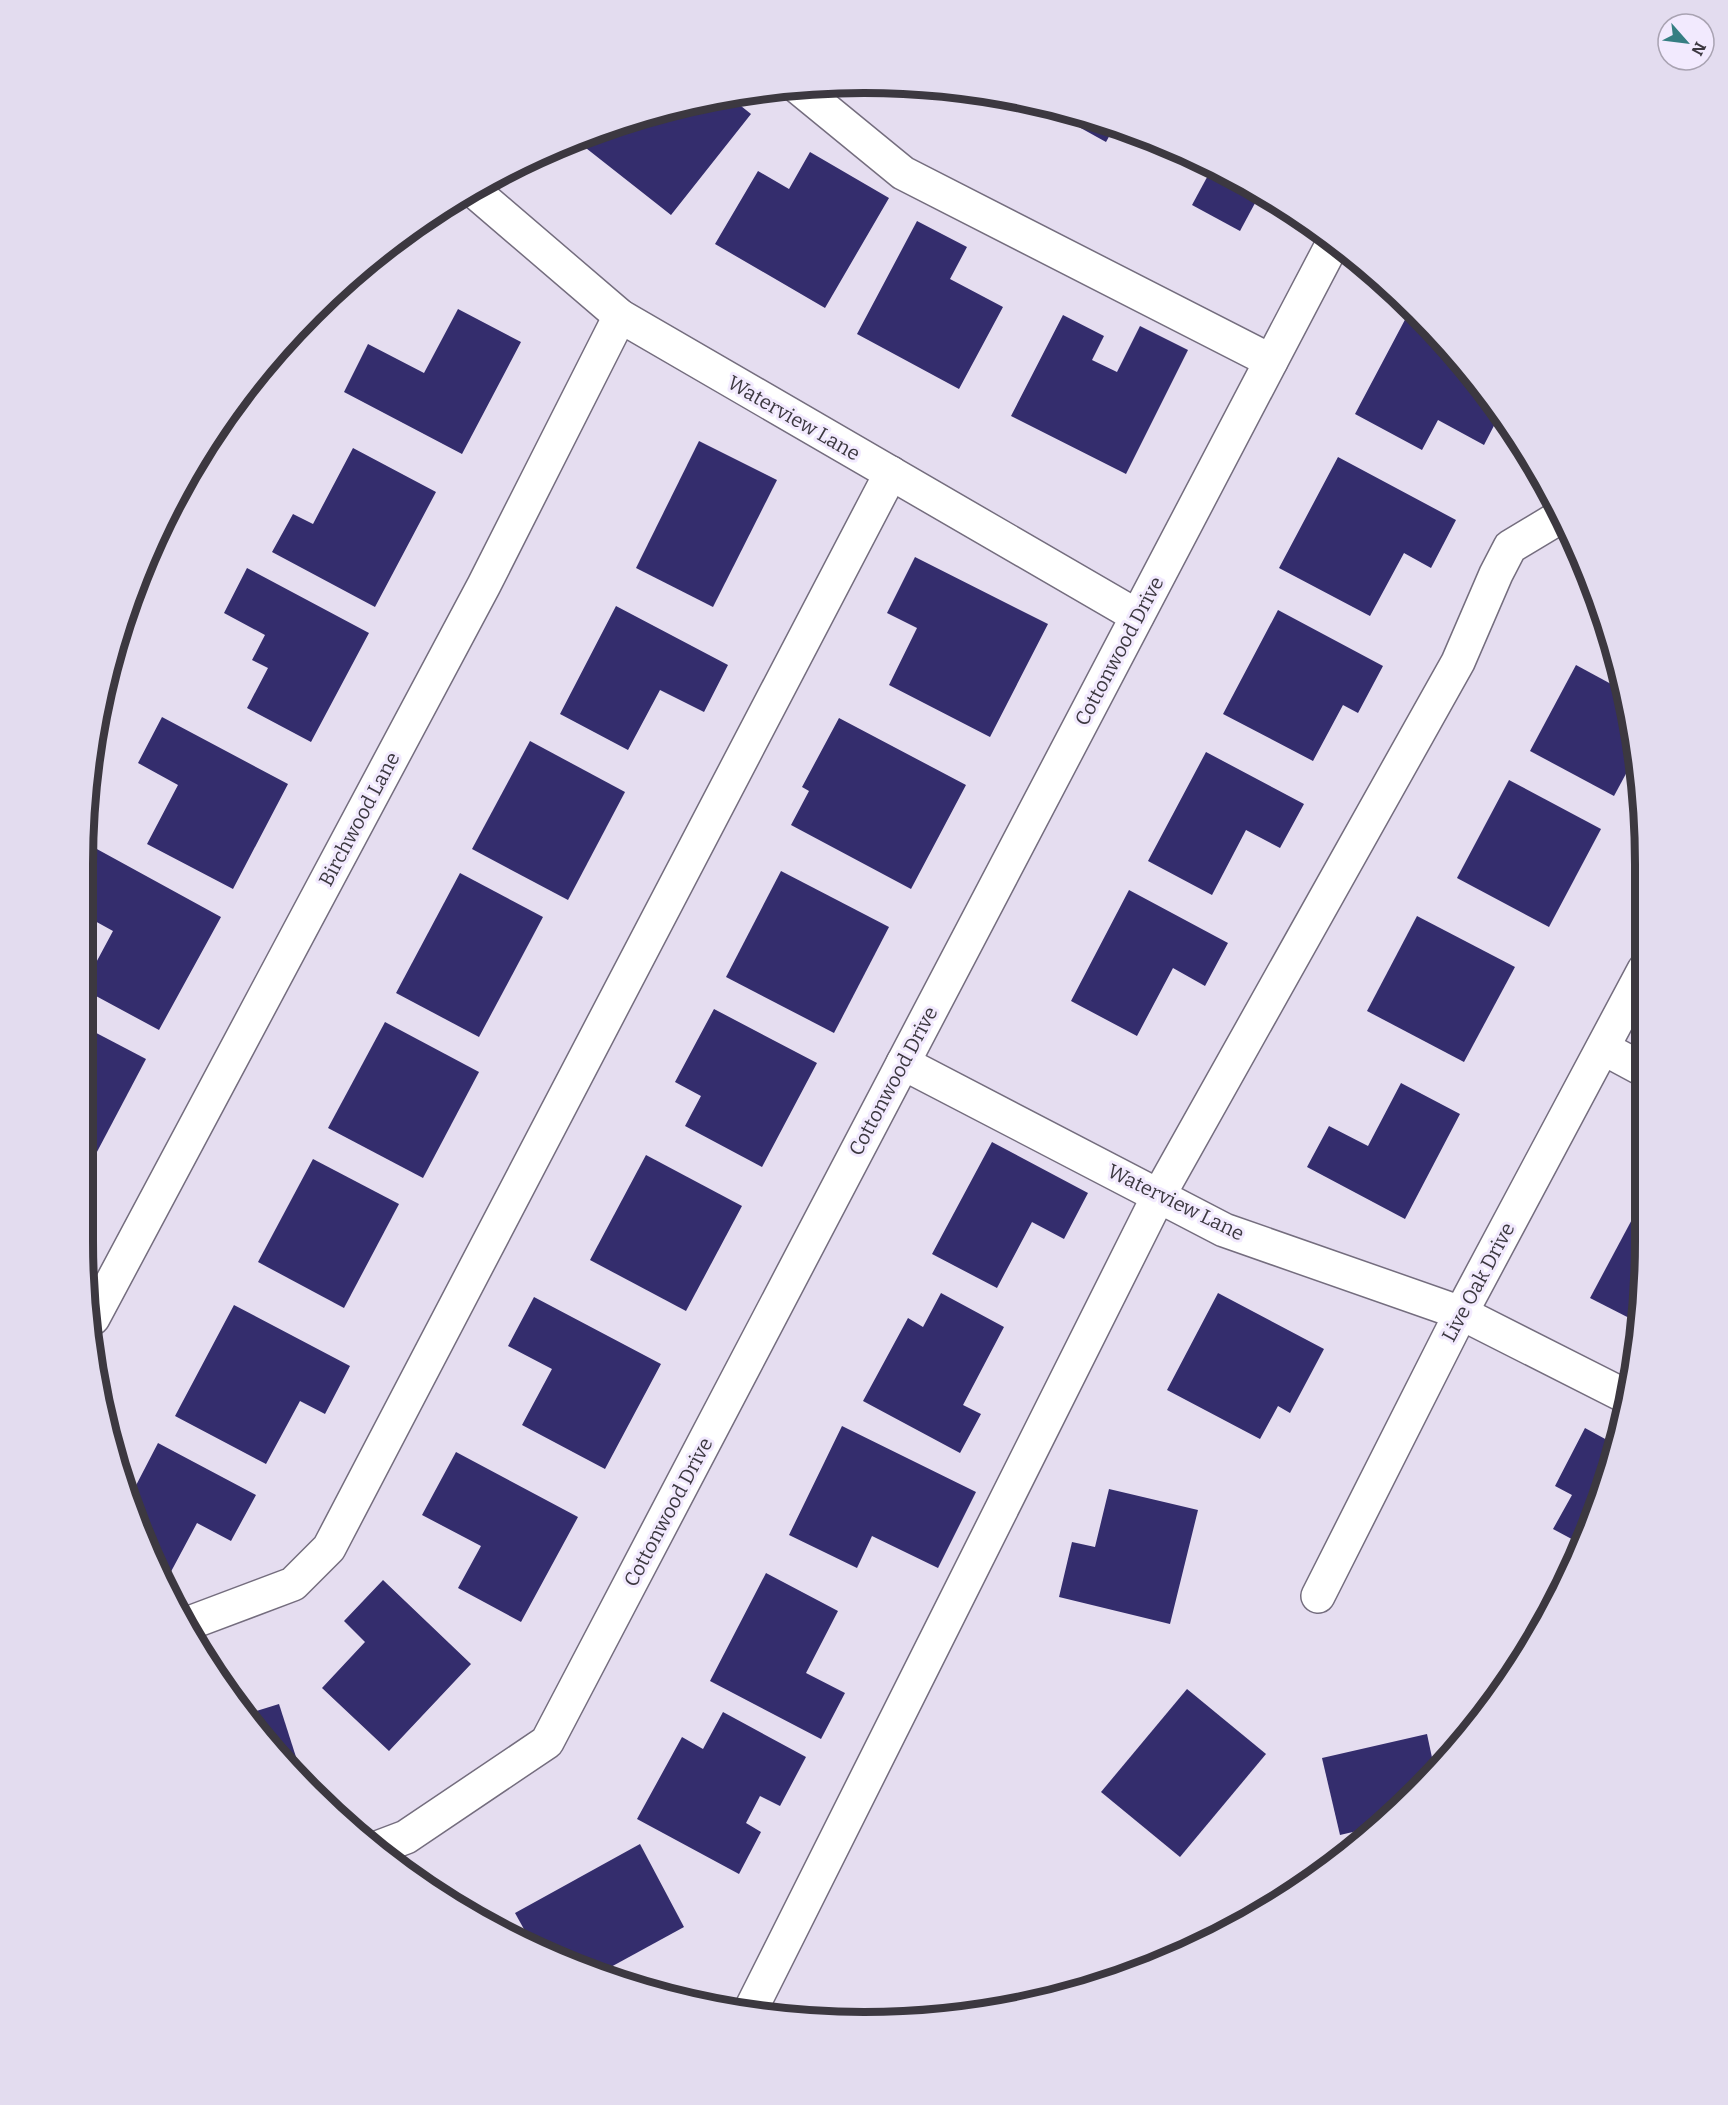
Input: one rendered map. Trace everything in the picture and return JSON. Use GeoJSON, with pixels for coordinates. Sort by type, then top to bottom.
{"type":"FeatureCollection","features":[{"type":"Feature","properties":{"kind":"street"},"geometry":{"type":"LineString","coordinates":[[809,96],[903,172],[1271,362]]}},
{"type":"Feature","properties":{"kind":"street","name":"Waterview Lane"},"geometry":{"type":"LineString","coordinates":[[480,196],[620,316],[1137,616]]}},
{"type":"Feature","properties":{"kind":"street","name":"Cottonwood Drive"},"geometry":{"type":"LineString","coordinates":[[385,1845],[406,1837],[547,1742],[1330,250]]}},
{"type":"Feature","properties":{"kind":"street","name":"Birchwood Lane"},"geometry":{"type":"LineString","coordinates":[[97,1311],[484,585],[620,316]]}},
{"type":"Feature","properties":{"kind":"street"},"geometry":{"type":"LineString","coordinates":[[194,1621],[293,1584],[329,1548],[891,473]]}},
{"type":"Feature","properties":{"kind":"street"},"geometry":{"type":"LineString","coordinates":[[753,2003],[1159,1195],[1458,662],[1510,547],[1554,521]]}},
{"type":"Feature","properties":{"kind":"street","name":"Live Oak Drive"},"geometry":{"type":"LineString","coordinates":[[1318,1596],[1461,1313],[1635,987]]}},
{"type":"Feature","properties":{"kind":"street"},"geometry":{"type":"LineString","coordinates":[[1603,1048],[1635,1065]]}},
{"type":"Feature","properties":{"kind":"street","name":"Waterview Lane"},"geometry":{"type":"LineString","coordinates":[[903,1063],[1224,1230],[1461,1313],[1620,1392]]}},
{"type":"Feature","properties":{"kind":"building"},"geometry":{"type":"Polygon","coordinates":[[[738,104],[751,114],[671,215],[584,146],[664,119],[738,104]]]}},
{"type":"Feature","properties":{"kind":"building"},"geometry":{"type":"Polygon","coordinates":[[[1065,119],[1111,134],[1106,142],[1065,119]]]}},
{"type":"Feature","properties":{"kind":"building"},"geometry":{"type":"Polygon","coordinates":[[[810,152],[889,198],[825,308],[715,244],[758,171],[789,189],[810,152]]]}},
{"type":"Feature","properties":{"kind":"building"},"geometry":{"type":"Polygon","coordinates":[[[1208,175],[1257,200],[1240,231],[1192,205],[1208,175]]]}},
{"type":"Feature","properties":{"kind":"building"},"geometry":{"type":"Polygon","coordinates":[[[917,221],[967,247],[950,279],[1003,307],[959,389],[857,334],[917,221]]]}},
{"type":"Feature","properties":{"kind":"building"},"geometry":{"type":"Polygon","coordinates":[[[458,309],[521,342],[462,454],[344,392],[368,344],[424,373],[458,309]]]}},
{"type":"Feature","properties":{"kind":"building"},"geometry":{"type":"Polygon","coordinates":[[[1063,315],[1104,336],[1092,360],[1117,372],[1140,326],[1188,350],[1126,474],[1011,416],[1063,315]]]}},
{"type":"Feature","properties":{"kind":"building"},"geometry":{"type":"Polygon","coordinates":[[[1407,317],[1444,356],[1496,423],[1484,445],[1438,420],[1422,450],[1355,414],[1407,317]]]}},
{"type":"Feature","properties":{"kind":"building"},"geometry":{"type":"Polygon","coordinates":[[[699,441],[777,480],[713,607],[636,568],[699,441]]]}},
{"type":"Feature","properties":{"kind":"building"},"geometry":{"type":"Polygon","coordinates":[[[353,448],[436,492],[375,607],[272,552],[293,514],[313,524],[353,448]]]}},
{"type":"Feature","properties":{"kind":"building"},"geometry":{"type":"Polygon","coordinates":[[[1338,457],[1456,520],[1431,568],[1404,553],[1370,616],[1279,568],[1338,457]]]}},
{"type":"Feature","properties":{"kind":"building"},"geometry":{"type":"Polygon","coordinates":[[[915,557],[1048,624],[990,737],[889,685],[917,628],[887,613],[915,557]]]}},
{"type":"Feature","properties":{"kind":"building"},"geometry":{"type":"Polygon","coordinates":[[[247,568],[369,633],[311,742],[247,708],[268,668],[252,660],[265,635],[224,613],[247,568]]]}},
{"type":"Feature","properties":{"kind":"building"},"geometry":{"type":"Polygon","coordinates":[[[616,606],[728,665],[704,712],[660,690],[628,750],[560,714],[616,606]]]}},
{"type":"Feature","properties":{"kind":"building"},"geometry":{"type":"Polygon","coordinates":[[[1278,610],[1383,666],[1358,713],[1343,705],[1313,761],[1223,714],[1278,610]]]}},
{"type":"Feature","properties":{"kind":"building"},"geometry":{"type":"Polygon","coordinates":[[[1576,665],[1614,685],[1629,769],[1614,796],[1530,751],[1576,665]]]}},
{"type":"Feature","properties":{"kind":"building"},"geometry":{"type":"Polygon","coordinates":[[[162,717],[288,784],[233,889],[147,844],[178,785],[138,763],[162,717]]]}},
{"type":"Feature","properties":{"kind":"building"},"geometry":{"type":"Polygon","coordinates":[[[839,718],[966,785],[911,889],[791,825],[809,791],[802,787],[839,718]]]}},
{"type":"Feature","properties":{"kind":"building"},"geometry":{"type":"Polygon","coordinates":[[[530,741],[625,792],[568,900],[472,849],[530,741]]]}},
{"type":"Feature","properties":{"kind":"building"},"geometry":{"type":"Polygon","coordinates":[[[1206,752],[1304,804],[1280,848],[1246,830],[1212,895],[1148,861],[1206,752]]]}},
{"type":"Feature","properties":{"kind":"building"},"geometry":{"type":"Polygon","coordinates":[[[1509,780],[1601,829],[1549,927],[1457,878],[1509,780]]]}},
{"type":"Feature","properties":{"kind":"building"},"geometry":{"type":"Polygon","coordinates":[[[95,848],[221,917],[159,1030],[93,994],[93,968],[113,931],[93,920],[95,848]]]}},
{"type":"Feature","properties":{"kind":"building"},"geometry":{"type":"Polygon","coordinates":[[[781,871],[889,927],[834,1033],[726,977],[781,871]]]}},
{"type":"Feature","properties":{"kind":"building"},"geometry":{"type":"Polygon","coordinates":[[[460,873],[543,917],[479,1037],[396,993],[460,873]]]}},
{"type":"Feature","properties":{"kind":"building"},"geometry":{"type":"Polygon","coordinates":[[[1129,890],[1228,943],[1205,986],[1173,968],[1137,1036],[1071,1001],[1129,890]]]}},
{"type":"Feature","properties":{"kind":"building"},"geometry":{"type":"Polygon","coordinates":[[[1417,916],[1515,967],[1464,1062],[1367,1011],[1417,916]]]}},
{"type":"Feature","properties":{"kind":"building"},"geometry":{"type":"Polygon","coordinates":[[[714,1009],[817,1063],[762,1167],[685,1126],[701,1096],[675,1082],[714,1009]]]}},
{"type":"Feature","properties":{"kind":"building"},"geometry":{"type":"Polygon","coordinates":[[[385,1022],[479,1072],[423,1178],[328,1128],[385,1022]]]}},
{"type":"Feature","properties":{"kind":"building"},"geometry":{"type":"Polygon","coordinates":[[[93,1031],[146,1059],[93,1159],[93,1031]]]}},
{"type":"Feature","properties":{"kind":"building"},"geometry":{"type":"Polygon","coordinates":[[[1401,1083],[1460,1114],[1405,1219],[1307,1167],[1329,1126],[1368,1146],[1401,1083]]]}},
{"type":"Feature","properties":{"kind":"building"},"geometry":{"type":"Polygon","coordinates":[[[992,1142],[1088,1193],[1064,1239],[1032,1222],[997,1288],[932,1254],[992,1142]]]}},
{"type":"Feature","properties":{"kind":"building"},"geometry":{"type":"Polygon","coordinates":[[[646,1155],[742,1206],[686,1311],[590,1260],[646,1155]]]}},
{"type":"Feature","properties":{"kind":"building"},"geometry":{"type":"Polygon","coordinates":[[[313,1159],[399,1204],[344,1308],[258,1262],[313,1159]]]}},
{"type":"Feature","properties":{"kind":"building"},"geometry":{"type":"Polygon","coordinates":[[[1635,1214],[1630,1319],[1590,1298],[1635,1214]]]}},
{"type":"Feature","properties":{"kind":"building"},"geometry":{"type":"Polygon","coordinates":[[[941,1293],[1004,1327],[963,1405],[981,1414],[960,1453],[863,1401],[908,1318],[923,1327],[941,1293]]]}},
{"type":"Feature","properties":{"kind":"building"},"geometry":{"type":"Polygon","coordinates":[[[1218,1293],[1324,1349],[1290,1413],[1278,1406],[1260,1439],[1167,1390],[1218,1293]]]}},
{"type":"Feature","properties":{"kind":"building"},"geometry":{"type":"Polygon","coordinates":[[[534,1297],[661,1364],[605,1469],[522,1425],[552,1369],[508,1346],[534,1297]]]}},
{"type":"Feature","properties":{"kind":"building"},"geometry":{"type":"Polygon","coordinates":[[[234,1305],[350,1366],[325,1414],[300,1401],[266,1464],[175,1416],[234,1305]]]}},
{"type":"Feature","properties":{"kind":"building"},"geometry":{"type":"Polygon","coordinates":[[[842,1426],[976,1492],[938,1568],[872,1536],[857,1568],[789,1535],[842,1426]]]}},
{"type":"Feature","properties":{"kind":"building"},"geometry":{"type":"Polygon","coordinates":[[[1585,1428],[1609,1441],[1574,1540],[1553,1529],[1572,1495],[1555,1486],[1585,1428]]]}},
{"type":"Feature","properties":{"kind":"building"},"geometry":{"type":"Polygon","coordinates":[[[158,1443],[256,1495],[231,1541],[197,1523],[170,1574],[134,1489],[158,1443]]]}},
{"type":"Feature","properties":{"kind":"building"},"geometry":{"type":"Polygon","coordinates":[[[456,1452],[578,1517],[521,1622],[458,1588],[481,1546],[422,1515],[456,1452]]]}},
{"type":"Feature","properties":{"kind":"building"},"geometry":{"type":"Polygon","coordinates":[[[1109,1489],[1198,1510],[1170,1624],[1059,1597],[1072,1542],[1095,1547],[1109,1489]]]}},
{"type":"Feature","properties":{"kind":"building"},"geometry":{"type":"Polygon","coordinates":[[[766,1573],[838,1611],[806,1673],[845,1693],[821,1739],[710,1681],[766,1573]]]}},
{"type":"Feature","properties":{"kind":"building"},"geometry":{"type":"Polygon","coordinates":[[[383,1580],[471,1664],[389,1751],[322,1688],[365,1642],[344,1621],[383,1580]]]}},
{"type":"Feature","properties":{"kind":"building"},"geometry":{"type":"Polygon","coordinates":[[[1544,1599],[1546,1600],[1532,1627],[1525,1638],[1544,1599]]]}},
{"type":"Feature","properties":{"kind":"building"},"geometry":{"type":"Polygon","coordinates":[[[1187,1689],[1266,1754],[1180,1857],[1101,1792],[1187,1689]]]}},
{"type":"Feature","properties":{"kind":"building"},"geometry":{"type":"Polygon","coordinates":[[[279,1704],[298,1764],[284,1749],[254,1712],[279,1704]]]}},
{"type":"Feature","properties":{"kind":"building"},"geometry":{"type":"Polygon","coordinates":[[[723,1712],[806,1757],[780,1806],[760,1796],[746,1823],[761,1832],[739,1874],[637,1819],[682,1737],[703,1749],[723,1712]]]}},
{"type":"Feature","properties":{"kind":"building"},"geometry":{"type":"Polygon","coordinates":[[[1427,1734],[1433,1761],[1361,1830],[1340,1835],[1322,1758],[1427,1734]]]}},
{"type":"Feature","properties":{"kind":"building"},"geometry":{"type":"Polygon","coordinates":[[[640,1844],[684,1927],[609,1968],[526,1934],[515,1913],[640,1844]]]}}]}
